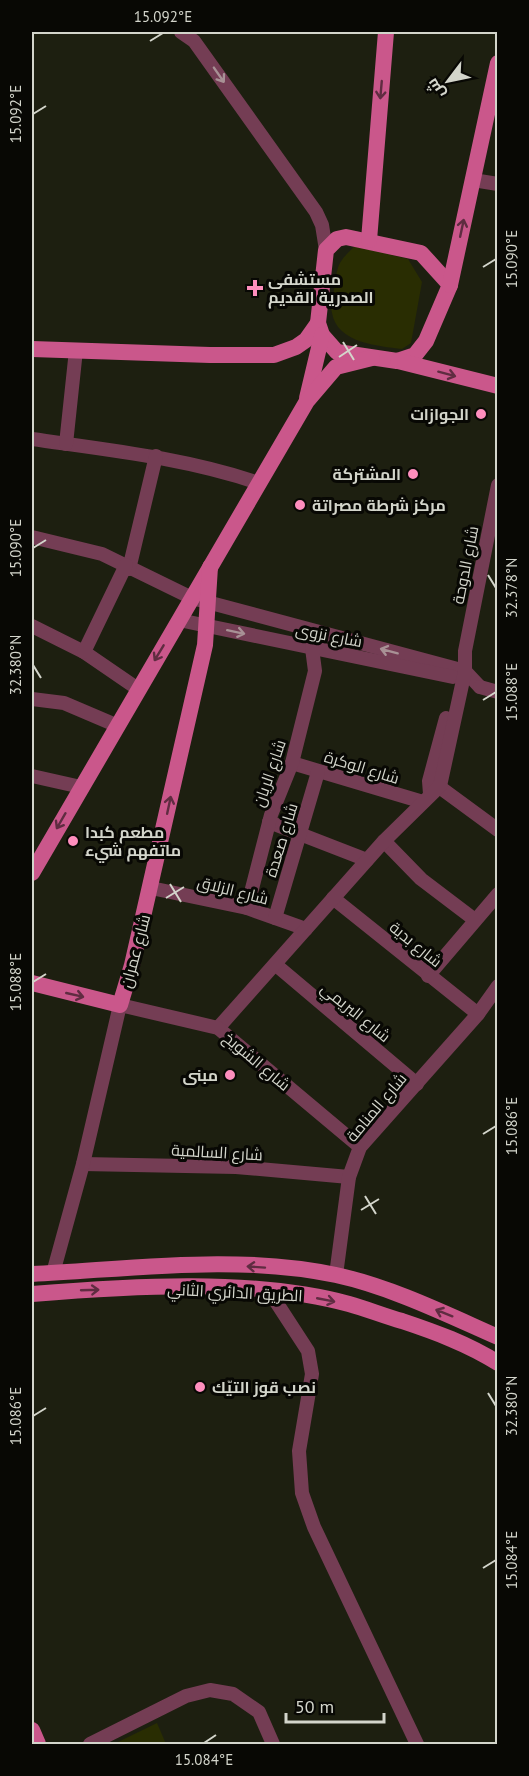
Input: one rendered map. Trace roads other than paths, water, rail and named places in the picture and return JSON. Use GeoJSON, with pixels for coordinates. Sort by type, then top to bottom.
{"type":"FeatureCollection","features":[{"type":"Feature","properties":{"kind":"main road"},"geometry":{"type":"LineString","coordinates":[[369,240],[386,32]]}},
{"type":"Feature","properties":{"kind":"main road"},"geometry":{"type":"LineString","coordinates":[[397,361],[408,359],[421,350],[450,285],[498,63]]}},
{"type":"Feature","properties":{"kind":"main road"},"geometry":{"type":"LineString","coordinates":[[307,401],[320,329],[326,250],[337,239],[346,237],[369,240],[421,253],[450,285]]}},
{"type":"Feature","properties":{"kind":"main road"},"geometry":{"type":"LineString","coordinates":[[32,349],[210,356],[274,355],[296,347],[320,329]]}},
{"type":"Feature","properties":{"kind":"main road"},"geometry":{"type":"LineString","coordinates":[[320,329],[337,352],[397,361],[498,386]]}},
{"type":"Feature","properties":{"kind":"main road"},"geometry":{"type":"LineString","coordinates":[[32,873],[307,401],[336,367],[372,358]]}},
{"type":"Feature","properties":{"kind":"main road","name":"شارع عمران"},"geometry":{"type":"LineString","coordinates":[[120,1005],[151,888],[207,627],[210,567]]}},
{"type":"Feature","properties":{"kind":"main road","name":"شارع الشويخ"},"geometry":{"type":"LineString","coordinates":[[32,983],[120,1005]]}},
{"type":"Feature","properties":{"kind":"main road","name":"الطريق الدائري الثاني"},"geometry":{"type":"LineString","coordinates":[[32,1274],[211,1265],[336,1275],[416,1302],[498,1337]]}},
{"type":"Feature","properties":{"kind":"main road","name":"الطريق الدائري الثاني"},"geometry":{"type":"LineString","coordinates":[[32,1294],[178,1287],[269,1291],[348,1304],[450,1338],[498,1363]]}},
{"type":"Feature","properties":{"kind":"main road"},"geometry":{"type":"LineString","coordinates":[[32,1730],[38,1744]]}},
{"type":"Feature","properties":{"kind":"street"},"geometry":{"type":"LineString","coordinates":[[181,32],[194,41],[316,212],[322,225],[326,250]]}},
{"type":"Feature","properties":{"kind":"street"},"geometry":{"type":"LineString","coordinates":[[473,180],[498,184]]}},
{"type":"Feature","properties":{"kind":"street"},"geometry":{"type":"LineString","coordinates":[[66,444],[76,350]]}},
{"type":"Feature","properties":{"kind":"street"},"geometry":{"type":"LineString","coordinates":[[32,439],[156,456],[208,467],[259,483]]}},
{"type":"Feature","properties":{"kind":"street"},"geometry":{"type":"LineString","coordinates":[[84,652],[128,567],[156,456]]}},
{"type":"Feature","properties":{"kind":"street","name":"شارع الدوحة"},"geometry":{"type":"LineString","coordinates":[[459,672],[498,485]]}},
{"type":"Feature","properties":{"kind":"street","name":"شارع نزوى"},"geometry":{"type":"LineString","coordinates":[[32,537],[102,554],[192,598],[459,672]]}},
{"type":"Feature","properties":{"kind":"street","name":"شارع نزوى"},"geometry":{"type":"LineString","coordinates":[[179,620],[312,648],[459,672]]}},
{"type":"Feature","properties":{"kind":"street"},"geometry":{"type":"LineString","coordinates":[[32,626],[84,652],[138,689]]}},
{"type":"Feature","properties":{"kind":"street","name":"شارع الريان"},"geometry":{"type":"LineString","coordinates":[[247,908],[269,822],[292,763],[315,671],[312,648]]}},
{"type":"Feature","properties":{"kind":"street"},"geometry":{"type":"LineString","coordinates":[[459,672],[480,687],[498,692]]}},
{"type":"Feature","properties":{"kind":"street"},"geometry":{"type":"LineString","coordinates":[[218,1028],[430,791],[461,692],[459,672]]}},
{"type":"Feature","properties":{"kind":"street"},"geometry":{"type":"LineString","coordinates":[[430,791],[459,672]]}},
{"type":"Feature","properties":{"kind":"street"},"geometry":{"type":"LineString","coordinates":[[461,692],[480,687]]}},
{"type":"Feature","properties":{"kind":"street"},"geometry":{"type":"LineString","coordinates":[[32,699],[64,703],[118,726]]}},
{"type":"Feature","properties":{"kind":"street","name":"شارع الوكرة"},"geometry":{"type":"LineString","coordinates":[[292,763],[318,772],[430,791]]}},
{"type":"Feature","properties":{"kind":"street","name":"شارع صعدة"},"geometry":{"type":"LineString","coordinates":[[274,918],[318,772]]}},
{"type":"Feature","properties":{"kind":"street"},"geometry":{"type":"LineString","coordinates":[[32,776],[81,787]]}},
{"type":"Feature","properties":{"kind":"street"},"geometry":{"type":"LineString","coordinates":[[430,791],[498,830]]}},
{"type":"Feature","properties":{"kind":"street"},"geometry":{"type":"LineString","coordinates":[[269,822],[367,860]]}},
{"type":"Feature","properties":{"kind":"street"},"geometry":{"type":"LineString","coordinates":[[384,841],[421,879],[475,920]]}},
{"type":"Feature","properties":{"kind":"street","name":"شارع الزلاق"},"geometry":{"type":"LineString","coordinates":[[151,888],[247,908],[306,929]]}},
{"type":"Feature","properties":{"kind":"street"},"geometry":{"type":"LineString","coordinates":[[428,976],[498,894]]}},
{"type":"Feature","properties":{"kind":"street","name":"شارع بدية"},"geometry":{"type":"LineString","coordinates":[[333,898],[478,1014]]}},
{"type":"Feature","properties":{"kind":"street","name":"شارع البريمي"},"geometry":{"type":"LineString","coordinates":[[276,965],[417,1084]]}},
{"type":"Feature","properties":{"kind":"street","name":"شارع المنامة"},"geometry":{"type":"LineString","coordinates":[[336,1275],[349,1177],[360,1147],[478,1014],[498,986]]}},
{"type":"Feature","properties":{"kind":"street","name":"شارع الشويخ"},"geometry":{"type":"LineString","coordinates":[[120,1005],[218,1028],[360,1147]]}},
{"type":"Feature","properties":{"kind":"street","name":"شارع عمران"},"geometry":{"type":"LineString","coordinates":[[53,1273],[83,1164],[120,1005]]}},
{"type":"Feature","properties":{"kind":"street","name":"شارع السالمية"},"geometry":{"type":"LineString","coordinates":[[83,1164],[236,1167],[349,1177]]}},
{"type":"Feature","properties":{"kind":"street"},"geometry":{"type":"LineString","coordinates":[[269,1291],[308,1351],[312,1374],[299,1451],[302,1493],[314,1527],[417,1744]]}},
{"type":"Feature","properties":{"kind":"street"},"geometry":{"type":"LineString","coordinates":[[90,1744],[186,1696],[210,1690],[233,1694],[259,1712],[273,1744]]}},
{"type":"Feature","properties":{"kind":"place","name":"مستشفى الصدرية القديم"},"geometry":{"type":"Point","coordinates":[255,288]}},
{"type":"Feature","properties":{"kind":"place","name":"الجوازات"},"geometry":{"type":"Point","coordinates":[481,414]}},
{"type":"Feature","properties":{"kind":"place","name":"المشتركة"},"geometry":{"type":"Point","coordinates":[413,474]}},
{"type":"Feature","properties":{"kind":"place","name":"مركز شرطة مصراتة"},"geometry":{"type":"Point","coordinates":[300,505]}},
{"type":"Feature","properties":{"kind":"place","name":"مطعم كبدا ماتفهم شيء"},"geometry":{"type":"Point","coordinates":[73,841]}},
{"type":"Feature","properties":{"kind":"place","name":"مبنى"},"geometry":{"type":"Point","coordinates":[230,1075]}},
{"type":"Feature","properties":{"kind":"place","name":"نصب قوز التيّك"},"geometry":{"type":"Point","coordinates":[200,1387]}}]}
